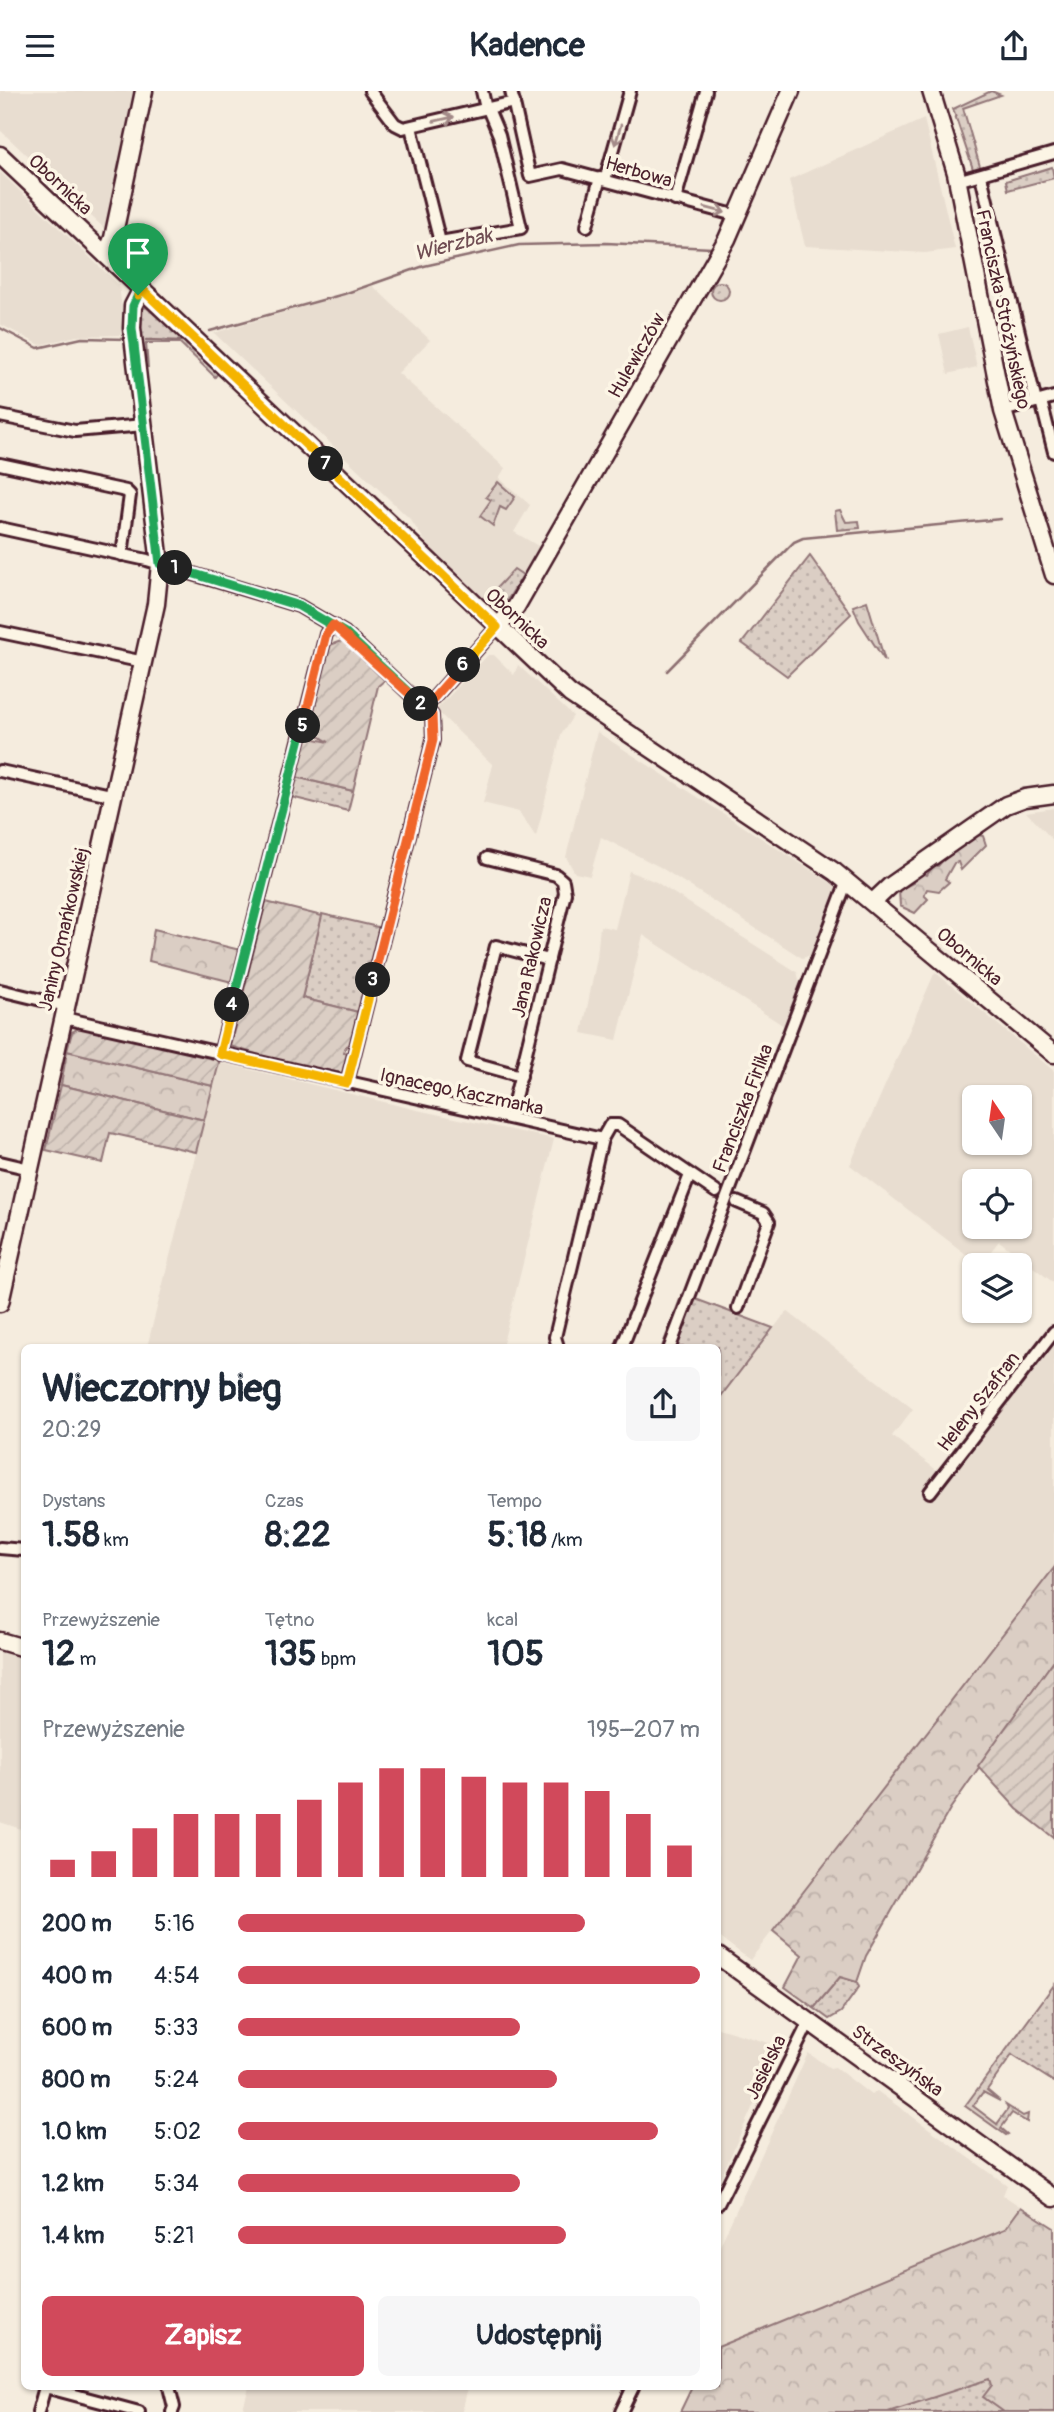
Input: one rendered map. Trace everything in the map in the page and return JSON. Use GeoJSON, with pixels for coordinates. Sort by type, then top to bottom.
{"type":"FeatureCollection","features":[{"type":"Feature","properties":{"kind":"street"},"geometry":{"type":"LineString","coordinates":[[106,255],[113,238],[144,91]]}},
{"type":"Feature","properties":{"kind":"street"},"geometry":{"type":"LineString","coordinates":[[370,91],[395,124],[411,127],[487,109],[512,97]]}},
{"type":"Feature","properties":{"kind":"street"},"geometry":{"type":"LineString","coordinates":[[411,127],[440,242],[521,228],[499,135],[482,91]]}},
{"type":"Feature","properties":{"kind":"street"},"geometry":{"type":"LineString","coordinates":[[587,226],[631,91]]}},
{"type":"Feature","properties":{"kind":"street"},"geometry":{"type":"LineString","coordinates":[[674,200],[706,91]]}},
{"type":"Feature","properties":{"kind":"street","name":"Hulewiczów"},"geometry":{"type":"LineString","coordinates":[[497,627],[516,607],[738,216],[790,91]]}},
{"type":"Feature","properties":{"kind":"street","name":"Franciszka Stróżyńskiego"},"geometry":{"type":"LineString","coordinates":[[931,91],[957,181],[1003,411],[1049,540],[1054,575]]}},
{"type":"Feature","properties":{"kind":"street","name":"Herbowa"},"geometry":{"type":"LineString","coordinates":[[512,97],[530,176],[562,169],[738,216]]}},
{"type":"Feature","properties":{"kind":"street"},"geometry":{"type":"LineString","coordinates":[[957,181],[1054,153]]}},
{"type":"Feature","properties":{"kind":"street","name":"Obornicka"},"geometry":{"type":"LineString","coordinates":[[0,155],[497,627],[590,708],[847,881],[1054,1054]]}},
{"type":"Feature","properties":{"kind":"street"},"geometry":{"type":"LineString","coordinates":[[981,176],[1038,401],[1054,452]]}},
{"type":"Feature","properties":{"kind":"street","name":"Janiny Omańkowskiej"},"geometry":{"type":"LineString","coordinates":[[0,1303],[156,604],[160,564],[132,316],[135,301],[142,289]]}},
{"type":"Feature","properties":{"kind":"street"},"geometry":{"type":"LineString","coordinates":[[1003,411],[1054,397]]}},
{"type":"Feature","properties":{"kind":"street"},"geometry":{"type":"LineString","coordinates":[[0,415],[75,431],[144,425]]}},
{"type":"Feature","properties":{"kind":"street"},"geometry":{"type":"LineString","coordinates":[[0,464],[126,491],[130,495],[122,555]]}},
{"type":"Feature","properties":{"kind":"street"},"geometry":{"type":"LineString","coordinates":[[0,528],[160,564],[281,599],[333,625],[428,712],[433,740],[347,1083]]}},
{"type":"Feature","properties":{"kind":"street"},"geometry":{"type":"LineString","coordinates":[[220,1054],[326,634],[333,625]]}},
{"type":"Feature","properties":{"kind":"street"},"geometry":{"type":"LineString","coordinates":[[428,712],[469,658],[497,627]]}},
{"type":"Feature","properties":{"kind":"street"},"geometry":{"type":"LineString","coordinates":[[0,632],[144,662]]}},
{"type":"Feature","properties":{"kind":"street"},"geometry":{"type":"LineString","coordinates":[[0,771],[115,796]]}},
{"type":"Feature","properties":{"kind":"street"},"geometry":{"type":"LineString","coordinates":[[873,902],[890,886],[1006,805],[1025,798],[1054,793]]}},
{"type":"Feature","properties":{"kind":"street","name":"Jana Rakowicza"},"geometry":{"type":"LineString","coordinates":[[487,858],[556,876],[563,881],[565,893],[510,1118]]}},
{"type":"Feature","properties":{"kind":"street","name":"Franciszka Firlika"},"geometry":{"type":"LineString","coordinates":[[671,1344],[847,881]]}},
{"type":"Feature","properties":{"kind":"street"},"geometry":{"type":"LineString","coordinates":[[521,1076],[467,1061],[496,946],[549,960]]}},
{"type":"Feature","properties":{"kind":"street","name":"Ignacego Kaczmarka"},"geometry":{"type":"LineString","coordinates":[[0,990],[65,1012],[220,1054],[602,1139]]}},
{"type":"Feature","properties":{"kind":"street","name":"Franciszka Firlika"},"geometry":{"type":"LineString","coordinates":[[602,1139],[610,1125],[618,1125],[716,1192]]}},
{"type":"Feature","properties":{"kind":"street"},"geometry":{"type":"LineString","coordinates":[[557,1344],[555,1337],[602,1139]]}},
{"type":"Feature","properties":{"kind":"street"},"geometry":{"type":"LineString","coordinates":[[0,1162],[30,1169]]}},
{"type":"Feature","properties":{"kind":"street"},"geometry":{"type":"LineString","coordinates":[[623,1344],[690,1175]]}},
{"type":"Feature","properties":{"kind":"street","name":"Franciszka Firlika"},"geometry":{"type":"LineString","coordinates":[[737,1202],[763,1213],[769,1222],[738,1308]]}},
{"type":"Feature","properties":{"kind":"street","name":"Heleny Szafran"},"geometry":{"type":"LineString","coordinates":[[930,1492],[1054,1332]]}},
{"type":"Feature","properties":{"kind":"street"},"geometry":{"type":"LineString","coordinates":[[0,1548],[21,1550]]}},
{"type":"Feature","properties":{"kind":"street"},"geometry":{"type":"LineString","coordinates":[[1,1641],[21,1648]]}},
{"type":"Feature","properties":{"kind":"street","name":"Strzeszyńska"},"geometry":{"type":"LineString","coordinates":[[721,1958],[1054,2198]]}},
{"type":"Feature","properties":{"kind":"street","name":"Jasielska"},"geometry":{"type":"LineString","coordinates":[[721,2198],[809,2022]]}},
{"type":"Feature","properties":{"kind":"street"},"geometry":{"type":"LineString","coordinates":[[38,2412],[44,2390]]}},
{"type":"Feature","properties":{"kind":"street"},"geometry":{"type":"LineString","coordinates":[[56,2390],[139,2412]]}},
{"type":"Feature","properties":{"kind":"street"},"geometry":{"type":"LineString","coordinates":[[170,2390],[174,2407],[172,2412]]}},
{"type":"Feature","properties":{"kind":"street"},"geometry":{"type":"LineString","coordinates":[[621,2412],[632,2390]]}},
{"type":"Feature","properties":{"kind":"shaded area"},"geometry":{"type":"Polygon","coordinates":[[[0,91],[134,91],[105,229],[0,130],[0,91]]]}},
{"type":"Feature","properties":{"kind":"shaded area"},"geometry":{"type":"Polygon","coordinates":[[[924,119],[955,249],[925,253],[805,246],[789,180],[924,119]]]}},
{"type":"Feature","properties":{"kind":"shaded area"},"geometry":{"type":"Polygon","coordinates":[[[0,172],[119,285],[125,335],[77,336],[40,345],[0,324],[0,172]]]}},
{"type":"Feature","properties":{"kind":"shaded area"},"geometry":{"type":"Polygon","coordinates":[[[373,286],[430,340],[398,373],[505,468],[499,478],[530,505],[514,532],[540,547],[505,608],[494,608],[427,544],[410,519],[214,333],[373,286]]]}},
{"type":"Feature","properties":{"kind":"shaded area"},"geometry":{"type":"Polygon","coordinates":[[[968,327],[977,367],[948,374],[939,334],[968,327]]]}},
{"type":"Feature","properties":{"kind":"shaded area"},"geometry":{"type":"Polygon","coordinates":[[[488,655],[494,655],[514,675],[518,665],[573,716],[561,735],[536,837],[519,812],[483,803],[493,765],[436,710],[488,655]]]}},
{"type":"Feature","properties":{"kind":"shaded area"},"geometry":{"type":"Polygon","coordinates":[[[597,732],[837,887],[811,955],[802,958],[660,867],[601,837],[590,876],[575,873],[566,857],[597,732]]]}},
{"type":"Feature","properties":{"kind":"shaded area"},"geometry":{"type":"Polygon","coordinates":[[[1054,808],[1054,841],[1026,812],[1054,808]]]}},
{"type":"Feature","properties":{"kind":"shaded area"},"geometry":{"type":"Polygon","coordinates":[[[629,871],[656,882],[797,972],[800,983],[784,1026],[643,935],[617,1040],[582,1033],[597,958],[600,926],[615,929],[629,871]]]}},
{"type":"Feature","properties":{"kind":"shaded area"},"geometry":{"type":"Polygon","coordinates":[[[935,972],[1054,1071],[1054,1283],[1032,1266],[1032,1253],[1015,1253],[999,1241],[990,1253],[964,1253],[850,1165],[935,972]]]}},
{"type":"Feature","properties":{"kind":"shaded area"},"geometry":{"type":"Polygon","coordinates":[[[219,1062],[417,1110],[554,1139],[503,1344],[148,1344],[219,1062]]]}},
{"type":"Feature","properties":{"kind":"shaded area"},"geometry":{"type":"Polygon","coordinates":[[[787,1311],[913,1409],[892,1436],[947,1478],[1054,1339],[1054,1568],[750,1960],[721,1938],[721,1396],[787,1311]]]}},
{"type":"Feature","properties":{"kind":"shaded area"},"geometry":{"type":"Polygon","coordinates":[[[0,1651],[21,1658],[21,1829],[0,1822],[0,1651]]]}},
{"type":"Feature","properties":{"kind":"shaded area"},"geometry":{"type":"Polygon","coordinates":[[[721,2029],[772,2044],[765,2068],[767,2075],[721,2177],[721,2029]]]}},
{"type":"Feature","properties":{"kind":"shaded area"},"geometry":{"type":"Polygon","coordinates":[[[808,2053],[830,2068],[835,2067],[871,2095],[877,2091],[1007,2185],[1003,2195],[1021,2207],[1005,2229],[721,2346],[721,2243],[808,2053]]]}},
{"type":"Feature","properties":{"kind":"shaded area"},"geometry":{"type":"Polygon","coordinates":[[[248,2390],[467,2390],[462,2412],[242,2412],[248,2390]]]}},
{"type":"Feature","properties":{"kind":"green space"},"geometry":{"type":"Polygon","coordinates":[[[991,91],[1001,95],[963,108],[981,170],[973,169],[953,109],[991,91]]]}},
{"type":"Feature","properties":{"kind":"green space"},"geometry":{"type":"Polygon","coordinates":[[[1052,167],[1054,178],[1008,190],[1006,181],[1052,167]]]}},
{"type":"Feature","properties":{"kind":"green space"},"geometry":{"type":"Polygon","coordinates":[[[720,282],[726,285],[729,291],[726,297],[720,300],[714,297],[711,291],[714,285],[720,282]]]}},
{"type":"Feature","properties":{"kind":"green space"},"geometry":{"type":"Polygon","coordinates":[[[146,307],[212,365],[218,373],[215,377],[180,343],[146,343],[148,368],[146,351],[141,346],[140,310],[146,307]]]}},
{"type":"Feature","properties":{"kind":"green space"},"geometry":{"type":"Polygon","coordinates":[[[498,482],[515,497],[506,510],[500,507],[493,526],[480,516],[491,500],[486,497],[498,482]]]}},
{"type":"Feature","properties":{"kind":"green space"},"geometry":{"type":"Polygon","coordinates":[[[840,510],[846,522],[859,521],[860,528],[837,530],[835,511],[840,510]]]}},
{"type":"Feature","properties":{"kind":"green space"},"geometry":{"type":"Polygon","coordinates":[[[810,556],[851,614],[787,676],[742,643],[810,556]]]}},
{"type":"Feature","properties":{"kind":"green space"},"geometry":{"type":"Polygon","coordinates":[[[514,569],[523,575],[505,604],[498,604],[489,596],[514,569]]]}},
{"type":"Feature","properties":{"kind":"green space"},"geometry":{"type":"Polygon","coordinates":[[[867,601],[885,661],[859,621],[853,606],[867,601]]]}},
{"type":"Feature","properties":{"kind":"green space"},"geometry":{"type":"Polygon","coordinates":[[[344,640],[385,680],[378,686],[353,791],[296,777],[306,737],[329,742],[308,729],[330,645],[344,640]]]}},
{"type":"Feature","properties":{"kind":"green space"},"geometry":{"type":"Polygon","coordinates":[[[296,777],[353,791],[348,811],[291,797],[296,777]]]}},
{"type":"Feature","properties":{"kind":"green space"},"geometry":{"type":"Polygon","coordinates":[[[978,835],[983,836],[986,845],[961,870],[958,862],[954,863],[945,879],[949,882],[939,891],[927,889],[924,895],[928,899],[915,913],[900,906],[899,890],[913,883],[913,877],[921,872],[927,875],[934,865],[938,866],[960,844],[978,835]]]}},
{"type":"Feature","properties":{"kind":"green space"},"geometry":{"type":"Polygon","coordinates":[[[266,902],[322,916],[302,998],[358,1012],[350,1045],[346,1046],[344,1052],[347,1053],[342,1073],[286,1063],[230,1046],[266,902]]]}},
{"type":"Feature","properties":{"kind":"green space"},"geometry":{"type":"Polygon","coordinates":[[[322,914],[382,928],[358,1012],[302,998],[322,914]]]}},
{"type":"Feature","properties":{"kind":"green space"},"geometry":{"type":"Polygon","coordinates":[[[154,929],[240,950],[232,982],[149,961],[154,929]]]}},
{"type":"Feature","properties":{"kind":"green space"},"geometry":{"type":"Polygon","coordinates":[[[81,1027],[220,1059],[213,1086],[67,1051],[72,1032],[81,1027]]]}},
{"type":"Feature","properties":{"kind":"green space"},"geometry":{"type":"Polygon","coordinates":[[[67,1051],[213,1086],[204,1120],[61,1085],[67,1051]]]}},
{"type":"Feature","properties":{"kind":"green space"},"geometry":{"type":"Polygon","coordinates":[[[61,1085],[204,1120],[196,1152],[110,1133],[103,1163],[46,1150],[61,1085]]]}},
{"type":"Feature","properties":{"kind":"green space"},"geometry":{"type":"Polygon","coordinates":[[[682,1294],[773,1328],[721,1396],[721,1344],[663,1344],[682,1294]]]}},
{"type":"Feature","properties":{"kind":"green space"},"geometry":{"type":"Polygon","coordinates":[[[1054,1568],[1054,1660],[950,1809],[866,1956],[857,1982],[840,1977],[814,2008],[785,1987],[802,1955],[773,1931],[1054,1568]]]}},
{"type":"Feature","properties":{"kind":"green space"},"geometry":{"type":"Polygon","coordinates":[[[1054,1660],[1054,1838],[1017,1809],[978,1766],[1054,1660]]]}},
{"type":"Feature","properties":{"kind":"green space"},"geometry":{"type":"Polygon","coordinates":[[[840,1977],[857,1982],[859,1987],[841,2012],[829,2019],[814,2008],[840,1977]]]}},
{"type":"Feature","properties":{"kind":"green space"},"geometry":{"type":"Polygon","coordinates":[[[1054,1985],[1054,2082],[1012,2055],[987,2090],[1000,2101],[983,2092],[973,2106],[997,2124],[1008,2109],[1006,2105],[1023,2116],[1028,2114],[1027,2122],[1012,2113],[1001,2128],[1008,2134],[1006,2135],[965,2106],[1054,1985]]]}},
{"type":"Feature","properties":{"kind":"green space"},"geometry":{"type":"Polygon","coordinates":[[[883,2086],[886,2086],[1009,2176],[883,2086]]]}},
{"type":"Feature","properties":{"kind":"green space"},"geometry":{"type":"Polygon","coordinates":[[[1021,2207],[1054,2228],[1054,2412],[1004,2412],[983,2397],[992,2385],[990,2379],[888,2412],[680,2412],[691,2390],[721,2390],[721,2346],[1005,2229],[1021,2207]]]}},
{"type":"Feature","properties":{"kind":"green space"},"geometry":{"type":"Polygon","coordinates":[[[997,2353],[1042,2412],[820,2412],[997,2353]]]}},
{"type":"Feature","properties":{"kind":"waterway","name":"Wierzbak"},"geometry":{"type":"LineString","coordinates":[[210,331],[344,294],[424,266],[519,245],[606,243],[712,248]]}},
{"type":"Feature","properties":{"kind":"waterway","name":"Wierzbak"},"geometry":{"type":"LineString","coordinates":[[0,328],[38,348],[82,338],[127,339]]}},
{"type":"Feature","properties":{"kind":"waterway","name":"Wierzbak"},"geometry":{"type":"LineString","coordinates":[[146,340],[182,341]]}},
{"type":"Feature","properties":{"kind":"waterway"},"geometry":{"type":"LineString","coordinates":[[667,671],[794,542],[803,538],[1001,519]]}},
{"type":"Feature","properties":{"kind":"route"},"geometry":{"type":"LineString","coordinates":[[138,295],[133,306],[132,328],[160,564],[299,606],[333,625],[345,633],[432,715],[433,740],[347,1083],[220,1054],[326,634],[333,625],[345,633],[425,708],[497,627],[142,289],[138,295]]}}]}
